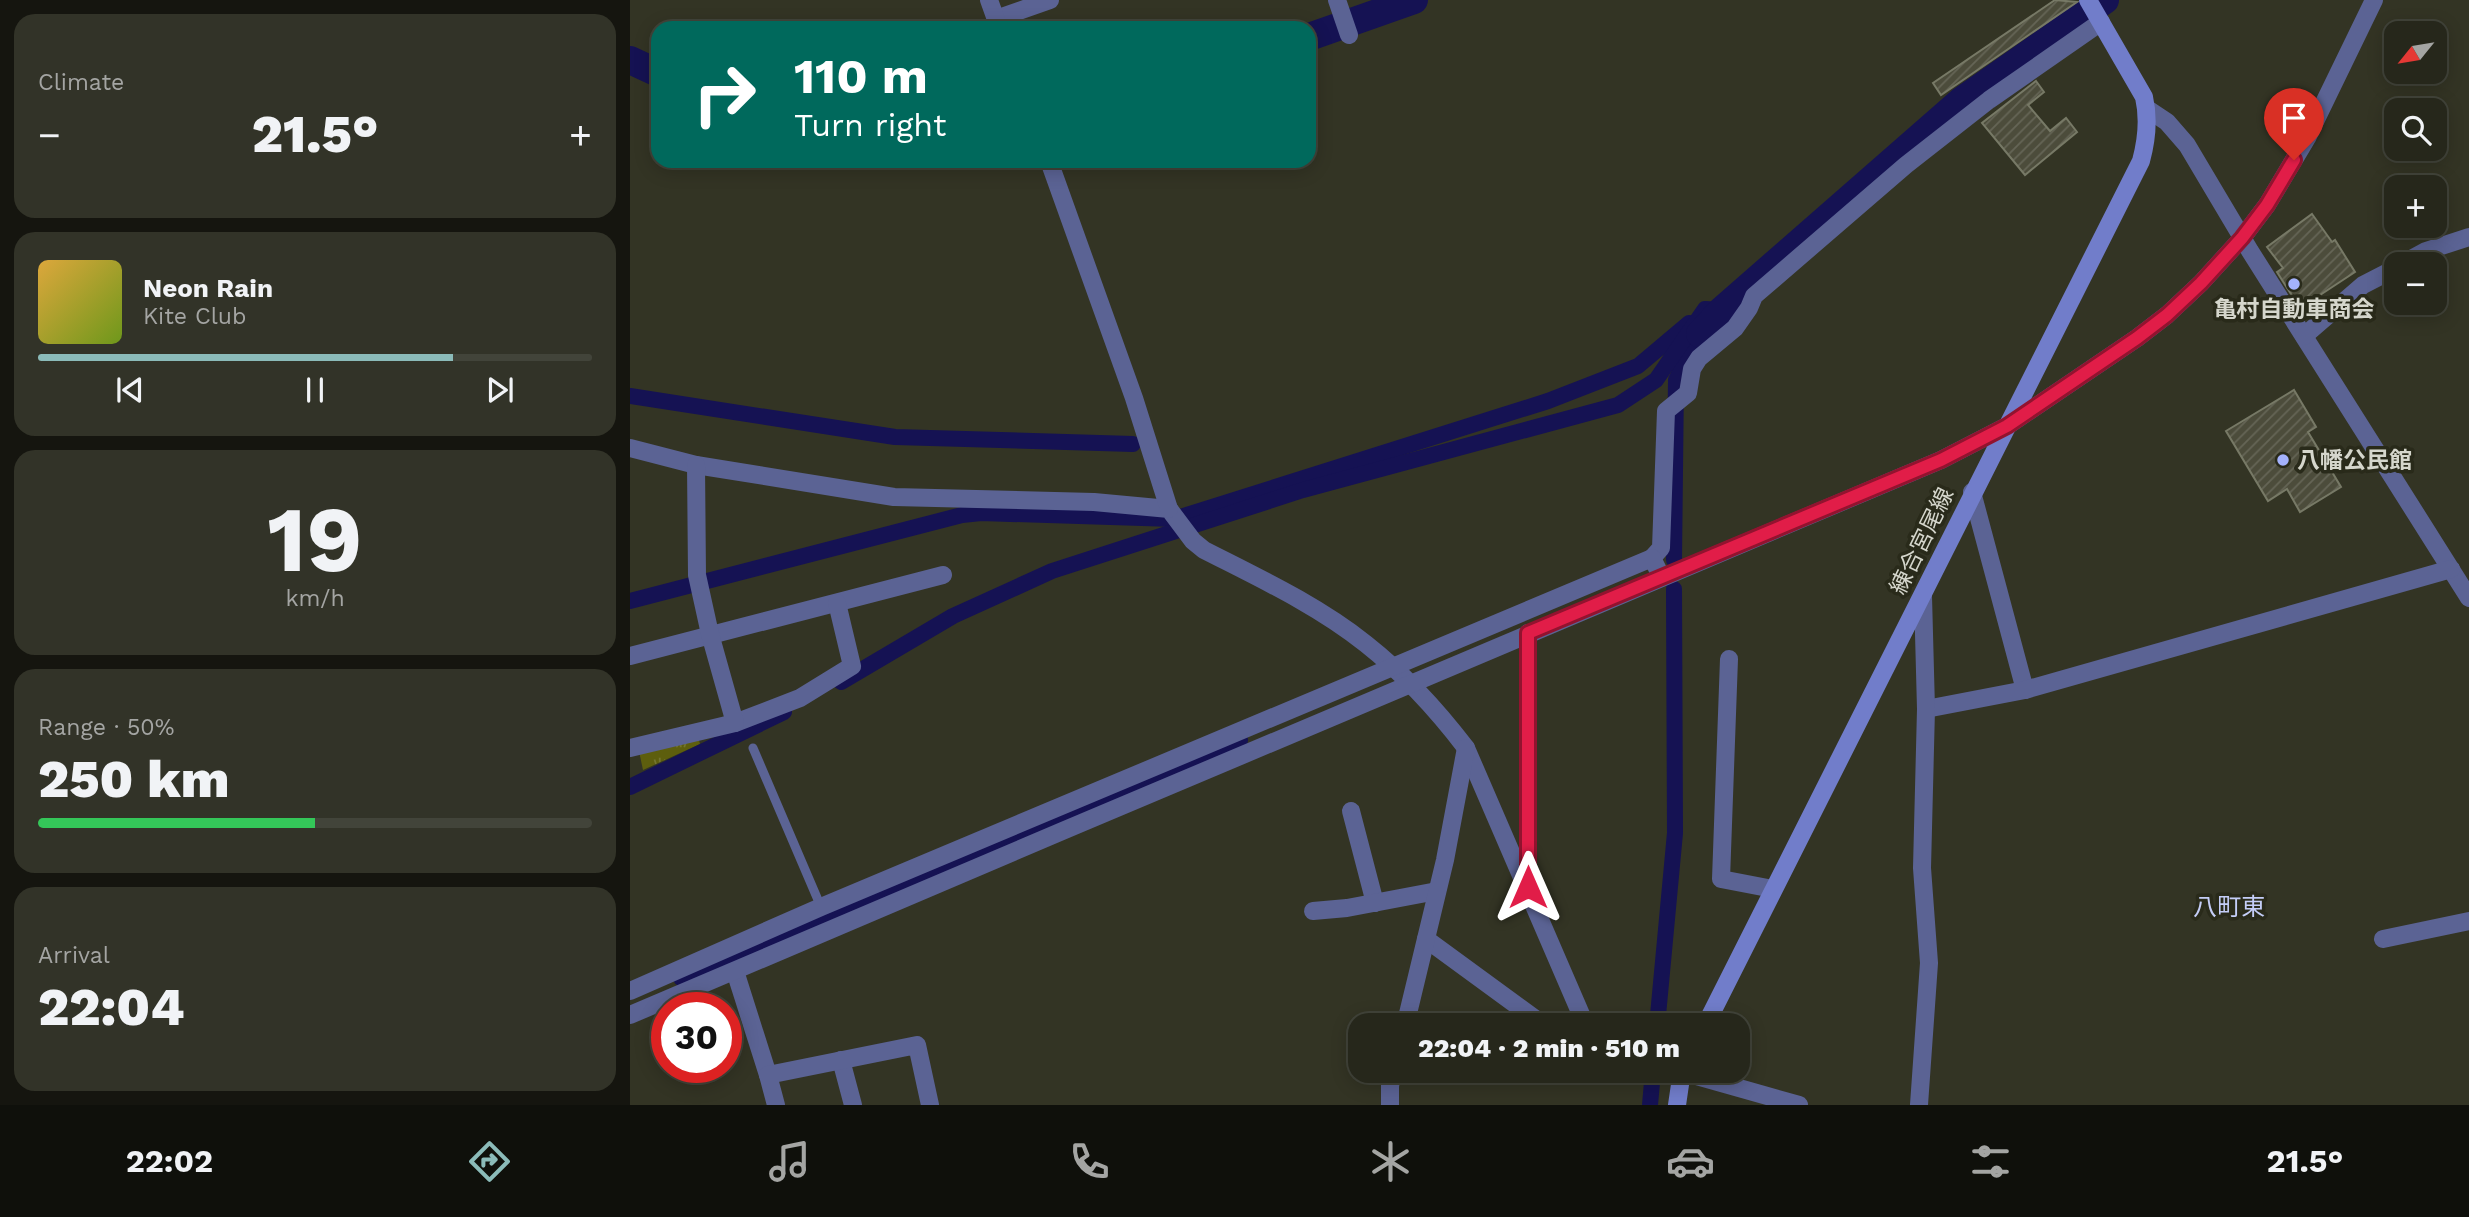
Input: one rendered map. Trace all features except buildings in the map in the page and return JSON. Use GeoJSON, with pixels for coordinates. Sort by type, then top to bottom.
{"type":"FeatureCollection","features":[{"type":"Feature","properties":{"kind":"main road","name":"練合宮尾線"},"geometry":{"type":"LineString","coordinates":[[1711,1013],[1923,596],[1972,492],[2141,162],[2147,138],[2144,97],[2088,0]]}},
{"type":"Feature","properties":{"kind":"main road"},"geometry":{"type":"LineString","coordinates":[[1677,1105],[1680,1083]]}},
{"type":"Feature","properties":{"kind":"street"},"geometry":{"type":"LineString","coordinates":[[989,0],[996,21]]}},
{"type":"Feature","properties":{"kind":"street"},"geometry":{"type":"LineString","coordinates":[[1004,21],[1050,0]]}},
{"type":"Feature","properties":{"kind":"street"},"geometry":{"type":"LineString","coordinates":[[1337,0],[1349,36]]}},
{"type":"Feature","properties":{"kind":"street"},"geometry":{"type":"LineString","coordinates":[[630,991],[796,931],[931,889],[1409,683],[1941,460],[2007,426],[2167,315],[2242,238],[2267,205],[2307,138],[2374,0]]}},
{"type":"Feature","properties":{"kind":"street"},"geometry":{"type":"LineString","coordinates":[[630,1015],[735,971],[796,931],[821,907],[1652,558],[1661,548],[1666,411],[1688,393],[1692,369],[1699,358],[1735,327],[1754,296],[1906,165],[1989,100],[2101,22]]}},
{"type":"Feature","properties":{"kind":"street"},"geometry":{"type":"LineString","coordinates":[[2146,108],[2167,121],[2186,145],[2469,598]]}},
{"type":"Feature","properties":{"kind":"street"},"geometry":{"type":"LineString","coordinates":[[1052,168],[1134,398],[1171,512],[1193,541],[1204,550],[1296,597],[1366,644],[1443,718],[1466,748],[1581,1013]]}},
{"type":"Feature","properties":{"kind":"street"},"geometry":{"type":"LineString","coordinates":[[2424,252],[2469,237]]}},
{"type":"Feature","properties":{"kind":"street"},"geometry":{"type":"LineString","coordinates":[[2304,336],[2363,285],[2384,274]]}},
{"type":"Feature","properties":{"kind":"street"},"geometry":{"type":"LineString","coordinates":[[630,448],[696,465],[894,497],[1094,502],[1171,512]]}},
{"type":"Feature","properties":{"kind":"street"},"geometry":{"type":"LineString","coordinates":[[696,465],[697,575],[735,723]]}},
{"type":"Feature","properties":{"kind":"street"},"geometry":{"type":"LineString","coordinates":[[1972,492],[2025,690]]}},
{"type":"Feature","properties":{"kind":"street"},"geometry":{"type":"LineString","coordinates":[[1652,558],[1661,576]]}},
{"type":"Feature","properties":{"kind":"street"},"geometry":{"type":"LineString","coordinates":[[1926,709],[2025,690],[2451,569]]}},
{"type":"Feature","properties":{"kind":"street"},"geometry":{"type":"LineString","coordinates":[[630,656],[943,575]]}},
{"type":"Feature","properties":{"kind":"street"},"geometry":{"type":"LineString","coordinates":[[1920,1105],[1929,963],[1922,868],[1926,709],[1923,596]]}},
{"type":"Feature","properties":{"kind":"street"},"geometry":{"type":"LineString","coordinates":[[630,748],[735,723],[800,698],[852,666],[837,603]]}},
{"type":"Feature","properties":{"kind":"street"},"geometry":{"type":"LineString","coordinates":[[1528,633],[1528,887]]}},
{"type":"Feature","properties":{"kind":"street"},"geometry":{"type":"LineString","coordinates":[[1729,659],[1721,879],[1773,889]]}},
{"type":"Feature","properties":{"kind":"street"},"geometry":{"type":"LineString","coordinates":[[1408,1013],[1437,891],[1466,748]]}},
{"type":"Feature","properties":{"kind":"street"},"geometry":{"type":"LineString","coordinates":[[1351,811],[1375,903]]}},
{"type":"Feature","properties":{"kind":"street"},"geometry":{"type":"LineString","coordinates":[[1313,911],[1437,891]]}},
{"type":"Feature","properties":{"kind":"street"},"geometry":{"type":"LineString","coordinates":[[2383,939],[2469,921]]}},
{"type":"Feature","properties":{"kind":"street"},"geometry":{"type":"LineString","coordinates":[[1426,939],[1527,1013]]}},
{"type":"Feature","properties":{"kind":"street"},"geometry":{"type":"LineString","coordinates":[[735,971],[776,1105]]}},
{"type":"Feature","properties":{"kind":"street"},"geometry":{"type":"LineString","coordinates":[[768,1075],[917,1045],[930,1105]]}},
{"type":"Feature","properties":{"kind":"street"},"geometry":{"type":"LineString","coordinates":[[841,1060],[853,1105]]}},
{"type":"Feature","properties":{"kind":"street"},"geometry":{"type":"LineString","coordinates":[[1390,1105],[1391,1083]]}},
{"type":"Feature","properties":{"kind":"street"},"geometry":{"type":"LineString","coordinates":[[1723,1083],[1799,1105]]}},
{"type":"Feature","properties":{"kind":"lane"},"geometry":{"type":"LineString","coordinates":[[753,748],[821,907]]}},
{"type":"Feature","properties":{"kind":"green space"},"geometry":{"type":"Polygon","coordinates":[[[698,737],[700,744],[643,770],[639,751],[698,737]]]}},
{"type":"Feature","properties":{"kind":"waterway"},"geometry":{"type":"LineString","coordinates":[[1316,35],[1414,0]]}},
{"type":"Feature","properties":{"kind":"waterway"},"geometry":{"type":"LineString","coordinates":[[1700,334],[1722,310],[1961,101],[2105,0]]}},
{"type":"Feature","properties":{"kind":"waterway"},"geometry":{"type":"LineString","coordinates":[[630,60],[651,70]]}},
{"type":"Feature","properties":{"kind":"waterway"},"geometry":{"type":"LineString","coordinates":[[841,682],[953,616],[1052,571],[1303,490],[1618,405],[1656,380],[1705,309],[1722,310]]}},
{"type":"Feature","properties":{"kind":"waterway"},"geometry":{"type":"LineString","coordinates":[[630,601],[962,515],[981,513],[1174,519],[1548,401],[1638,366],[1689,323]]}},
{"type":"Feature","properties":{"kind":"waterway"},"geometry":{"type":"LineString","coordinates":[[1674,560],[1676,380],[1700,334]]}},
{"type":"Feature","properties":{"kind":"waterway"},"geometry":{"type":"LineString","coordinates":[[630,396],[895,437],[1133,444]]}},
{"type":"Feature","properties":{"kind":"waterway"},"geometry":{"type":"LineString","coordinates":[[1658,1013],[1675,833],[1674,589]]}},
{"type":"Feature","properties":{"kind":"waterway"},"geometry":{"type":"LineString","coordinates":[[630,787],[784,712]]}},
{"type":"Feature","properties":{"kind":"waterway"},"geometry":{"type":"LineString","coordinates":[[681,978],[1240,740]]}},
{"type":"Feature","properties":{"kind":"waterway"},"geometry":{"type":"LineString","coordinates":[[1650,1105],[1652,1083]]}},
{"type":"Feature","properties":{"kind":"place","name":"亀村自動車商会"},"geometry":{"type":"Point","coordinates":[2294,284]}},
{"type":"Feature","properties":{"kind":"place","name":"八幡公民館"},"geometry":{"type":"Point","coordinates":[2283,460]}},
{"type":"Feature","properties":{"kind":"district","name":"八町東"},"geometry":{"type":"Point","coordinates":[2229,907]}},
{"type":"Feature","properties":{"kind":"route"},"geometry":{"type":"LineString","coordinates":[[1528,887],[1528,633],[1941,460],[2007,426],[2167,315],[2242,238],[2267,205],[2294,160]]}}]}
